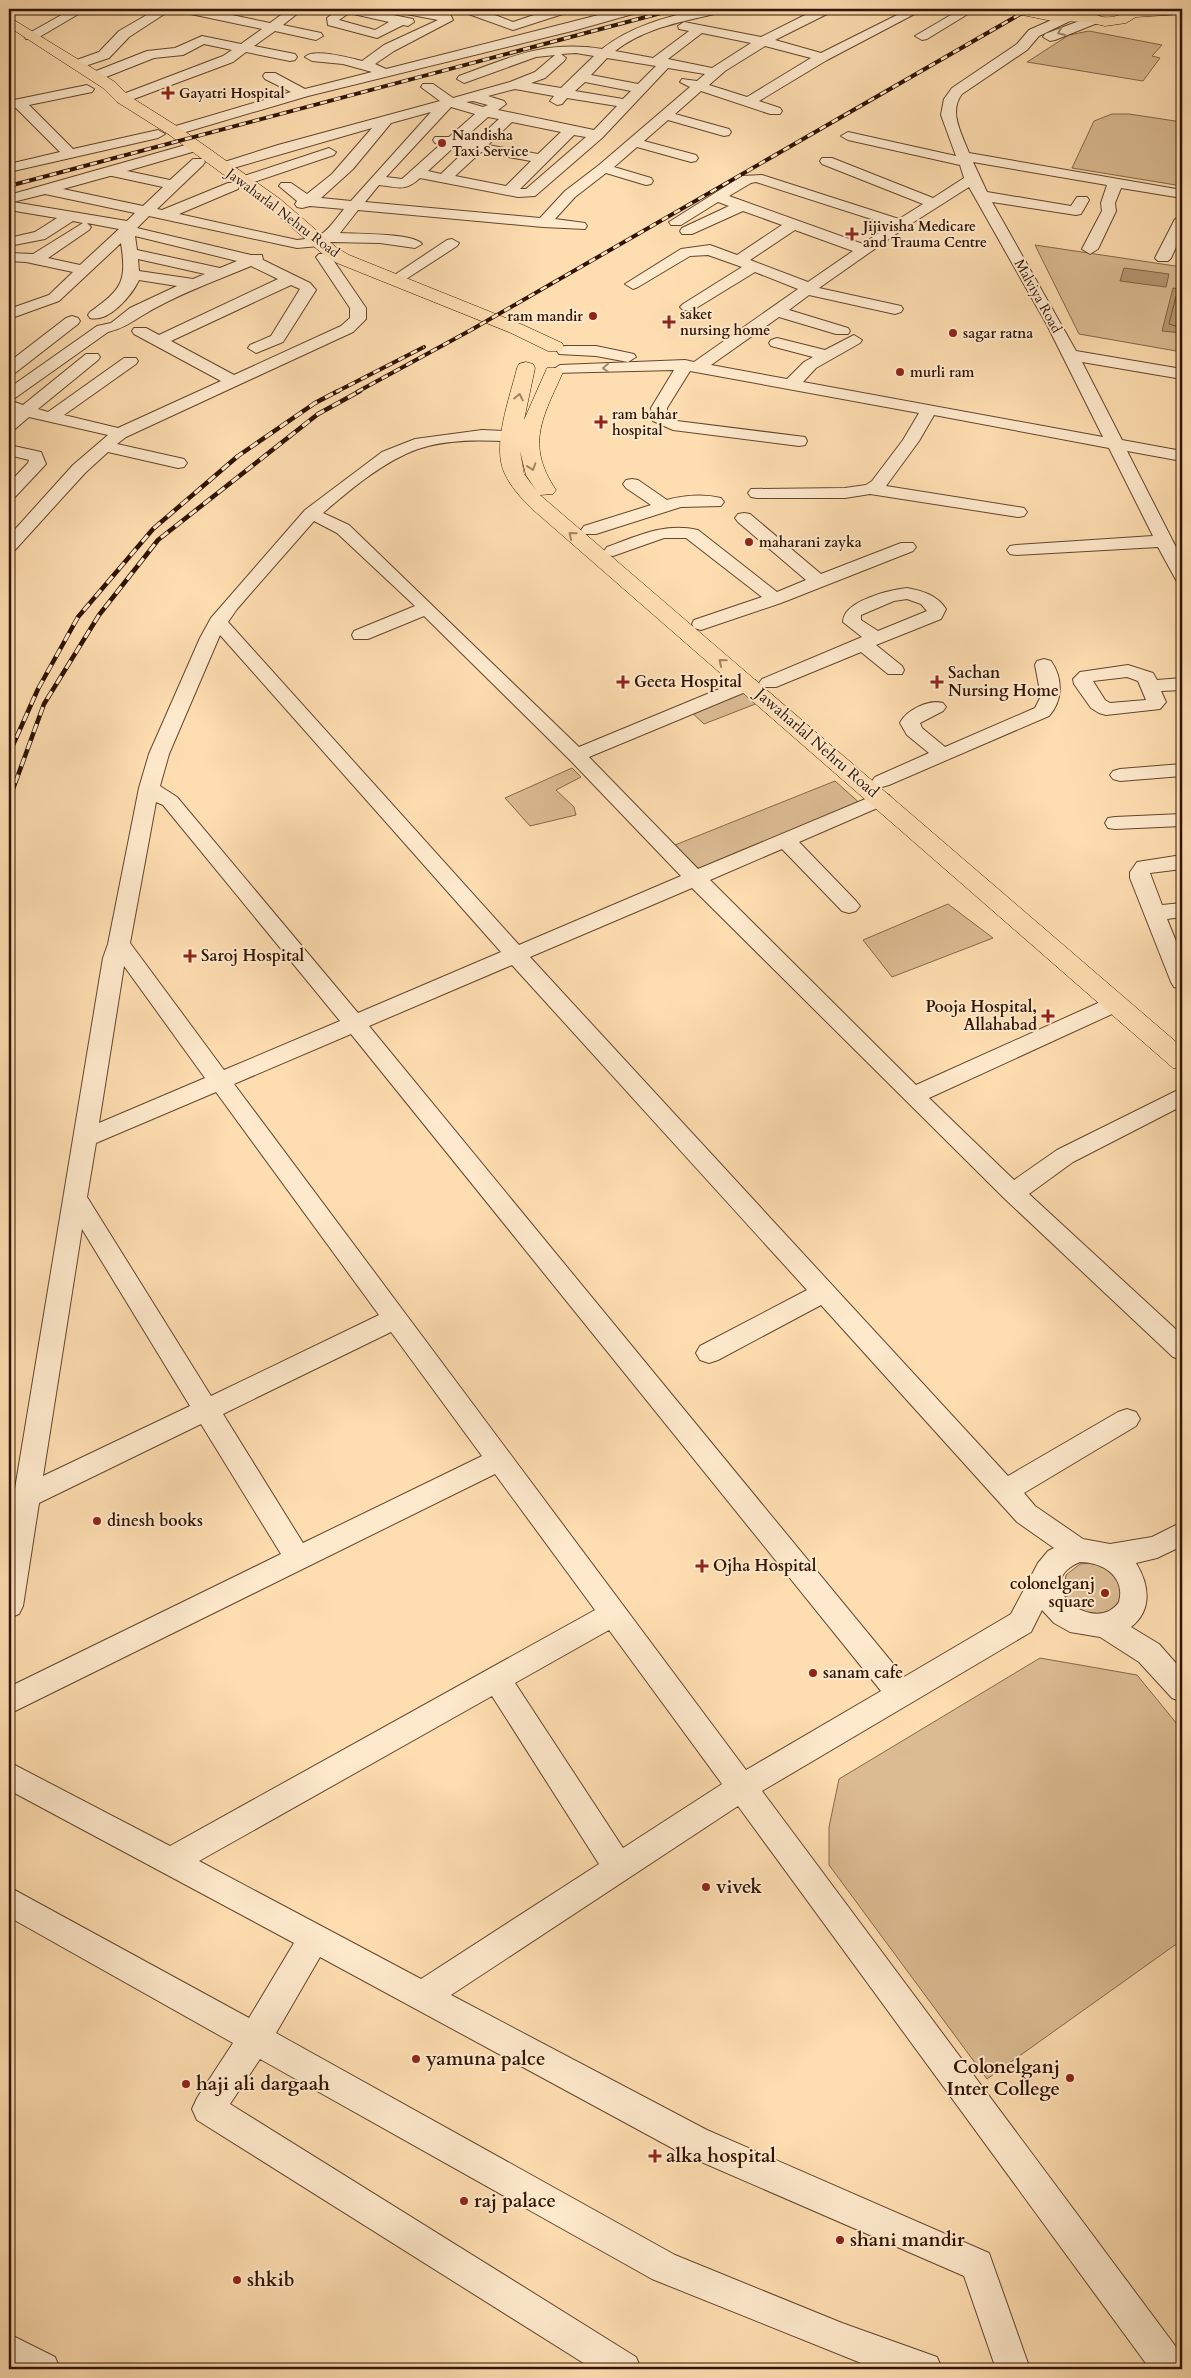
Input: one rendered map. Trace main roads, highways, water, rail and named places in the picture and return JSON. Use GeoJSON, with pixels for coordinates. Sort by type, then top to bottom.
{"type":"FeatureCollection","features":[{"type":"Feature","properties":{"kind":"main road"},"geometry":{"type":"LineString","coordinates":[[1016,10],[1065,18],[1089,15],[1119,20],[1128,18],[1131,11],[1182,10]]}},
{"type":"Feature","properties":{"kind":"main road","name":"Jawaharlal Nehru Road"},"geometry":{"type":"LineString","coordinates":[[9,21],[24,43],[92,82],[192,153],[287,213],[343,259],[517,329],[560,349],[572,359],[568,366],[557,371],[537,410],[509,456],[514,472],[526,491],[538,504],[758,684],[1182,1046]]}},
{"type":"Feature","properties":{"kind":"main road"},"geometry":{"type":"LineString","coordinates":[[9,29],[92,82]]}},
{"type":"Feature","properties":{"kind":"main road","name":"Jawaharlal Nehru Road"},"geometry":{"type":"LineString","coordinates":[[92,82],[117,88],[166,133]]}},
{"type":"Feature","properties":{"kind":"main road","name":"Jawaharlal Nehru Road"},"geometry":{"type":"LineString","coordinates":[[192,153],[223,167],[299,244],[324,245],[344,268],[477,323],[509,343]]}},
{"type":"Feature","properties":{"kind":"main road","name":"Jawaharlal Nehru Road"},"geometry":{"type":"LineString","coordinates":[[560,349],[543,347],[526,351],[519,360],[526,368],[520,437],[535,476],[565,508],[701,624],[758,684]]}},
{"type":"Feature","properties":{"kind":"main road"},"geometry":{"type":"LineString","coordinates":[[526,368],[536,372],[557,371]]}},
{"type":"Feature","properties":{"kind":"main road","name":"Jawaharlal Nehru Road"},"geometry":{"type":"LineString","coordinates":[[882,790],[1116,1004],[1182,1061]]}},
{"type":"Feature","properties":{"kind":"water"},"geometry":{"type":"Polygon","coordinates":[[[1124,268],[1169,274],[1166,287],[1120,281],[1124,268]]]}},
{"type":"Feature","properties":{"kind":"water"},"geometry":{"type":"Polygon","coordinates":[[[1173,288],[1182,290],[1182,333],[1162,331],[1173,288]]]}},
{"type":"Feature","properties":{"kind":"railway"},"geometry":{"type":"LineString","coordinates":[[9,186],[676,9]]}},
{"type":"Feature","properties":{"kind":"railway"},"geometry":{"type":"LineString","coordinates":[[357,392],[471,330],[1029,9]]}},
{"type":"Feature","properties":{"kind":"railway"},"geometry":{"type":"LineString","coordinates":[[336,392],[424,347]]}},
{"type":"Feature","properties":{"kind":"railway"},"geometry":{"type":"LineString","coordinates":[[9,754],[38,689],[78,617],[153,529],[238,456],[315,403],[338,391]]}},
{"type":"Feature","properties":{"kind":"railway"},"geometry":{"type":"LineString","coordinates":[[9,800],[44,704],[99,615],[158,540],[318,414],[360,391]]}},
{"type":"Feature","properties":{"kind":"place","name":"Gayatri Hospital"},"geometry":{"type":"Point","coordinates":[168,93]}},
{"type":"Feature","properties":{"kind":"place","name":"Nandisha Taxi Service"},"geometry":{"type":"Point","coordinates":[442,143]}},
{"type":"Feature","properties":{"kind":"place","name":"Jijivisha Medicare and Trauma Centre"},"geometry":{"type":"Point","coordinates":[852,234]}},
{"type":"Feature","properties":{"kind":"place","name":"ram mandir"},"geometry":{"type":"Point","coordinates":[593,316]}},
{"type":"Feature","properties":{"kind":"place","name":"saket nursing home"},"geometry":{"type":"Point","coordinates":[669,322]}},
{"type":"Feature","properties":{"kind":"place","name":"sagar ratna"},"geometry":{"type":"Point","coordinates":[953,333]}},
{"type":"Feature","properties":{"kind":"place","name":"murli ram"},"geometry":{"type":"Point","coordinates":[900,372]}},
{"type":"Feature","properties":{"kind":"place","name":"ram bahar hospital"},"geometry":{"type":"Point","coordinates":[601,422]}},
{"type":"Feature","properties":{"kind":"place","name":"maharani zayka"},"geometry":{"type":"Point","coordinates":[749,542]}},
{"type":"Feature","properties":{"kind":"place","name":"Geeta Hospital"},"geometry":{"type":"Point","coordinates":[623,682]}},
{"type":"Feature","properties":{"kind":"place","name":"Sachan Nursing Home"},"geometry":{"type":"Point","coordinates":[937,682]}},
{"type":"Feature","properties":{"kind":"place","name":"Saroj Hospital"},"geometry":{"type":"Point","coordinates":[190,956]}},
{"type":"Feature","properties":{"kind":"place","name":"Pooja Hospital, Allahabad"},"geometry":{"type":"Point","coordinates":[1048,1016]}},
{"type":"Feature","properties":{"kind":"place","name":"dinesh books"},"geometry":{"type":"Point","coordinates":[97,1521]}},
{"type":"Feature","properties":{"kind":"place","name":"Ojha Hospital"},"geometry":{"type":"Point","coordinates":[702,1566]}},
{"type":"Feature","properties":{"kind":"place","name":"colonelganj square"},"geometry":{"type":"Point","coordinates":[1105,1593]}},
{"type":"Feature","properties":{"kind":"place","name":"sanam cafe"},"geometry":{"type":"Point","coordinates":[813,1673]}},
{"type":"Feature","properties":{"kind":"place","name":"vivek"},"geometry":{"type":"Point","coordinates":[706,1887]}},
{"type":"Feature","properties":{"kind":"place","name":"yamuna palce"},"geometry":{"type":"Point","coordinates":[416,2059]}},
{"type":"Feature","properties":{"kind":"place","name":"Colonelganj Inter College"},"geometry":{"type":"Point","coordinates":[1070,2078]}},
{"type":"Feature","properties":{"kind":"place","name":"haji ali dargaah"},"geometry":{"type":"Point","coordinates":[186,2084]}},
{"type":"Feature","properties":{"kind":"place","name":"alka hospital"},"geometry":{"type":"Point","coordinates":[655,2156]}},
{"type":"Feature","properties":{"kind":"place","name":"raj palace"},"geometry":{"type":"Point","coordinates":[464,2201]}},
{"type":"Feature","properties":{"kind":"place","name":"shani mandir"},"geometry":{"type":"Point","coordinates":[840,2240]}},
{"type":"Feature","properties":{"kind":"place","name":"shkib"},"geometry":{"type":"Point","coordinates":[237,2280]}}]}
